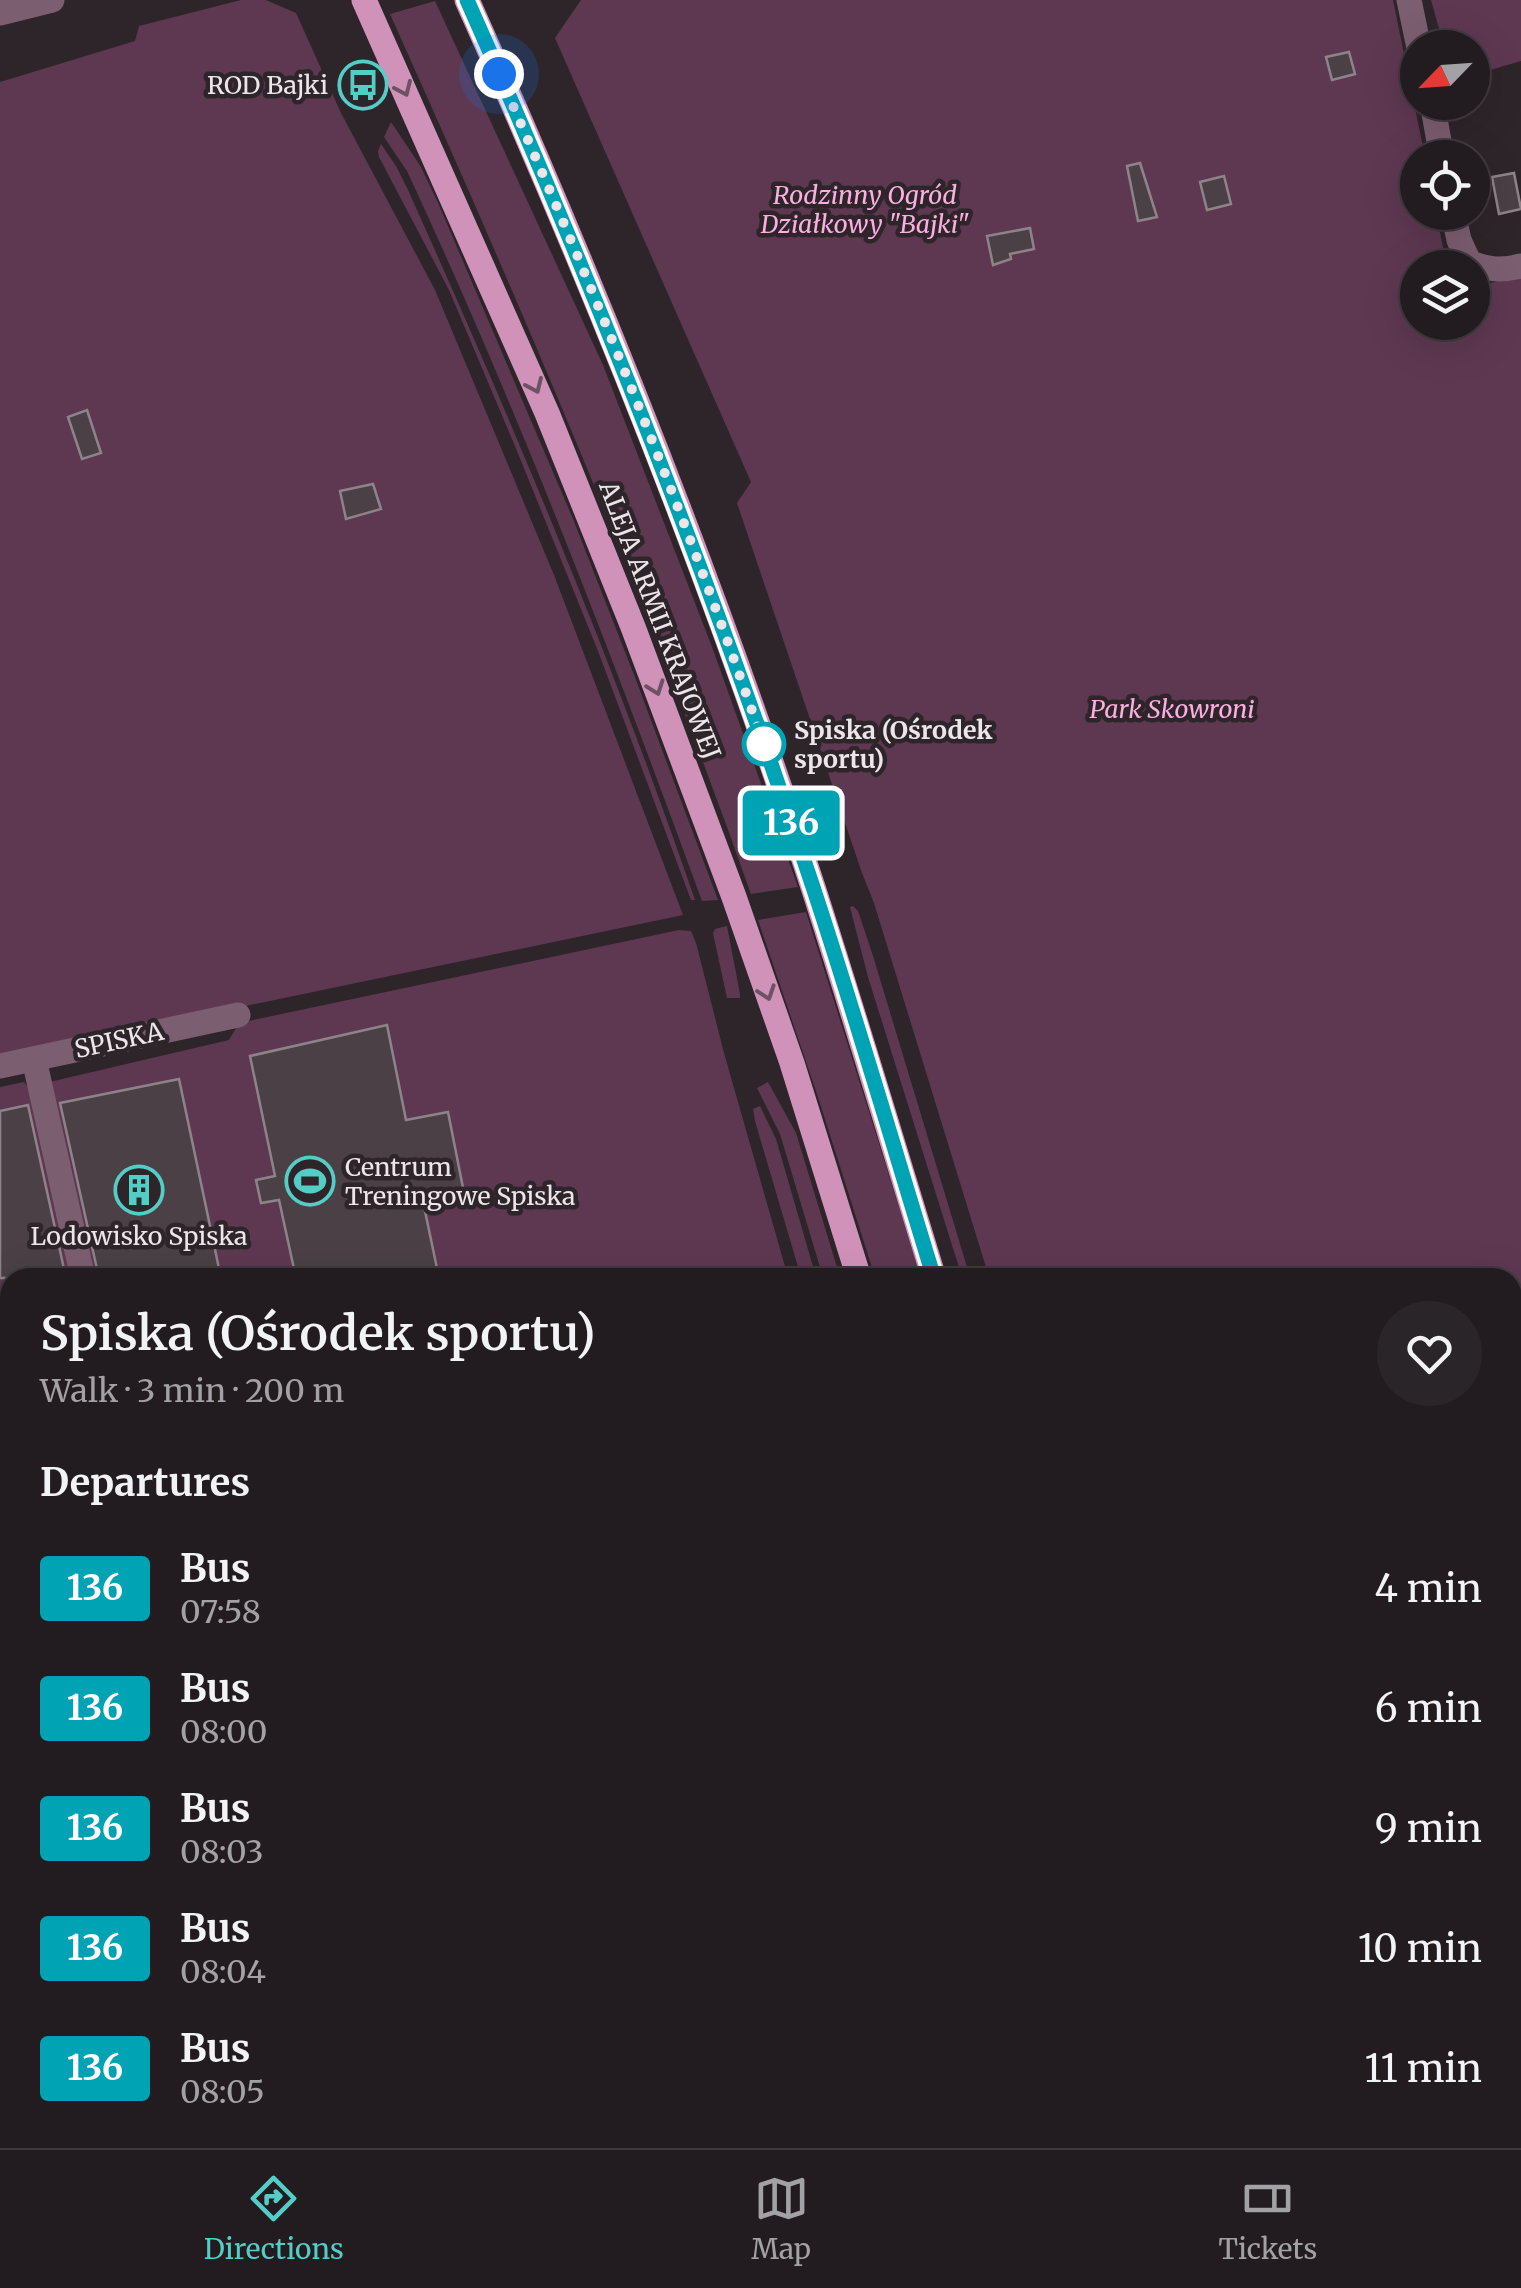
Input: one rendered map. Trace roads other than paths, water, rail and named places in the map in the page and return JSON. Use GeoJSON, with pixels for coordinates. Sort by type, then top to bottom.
{"type":"FeatureCollection","features":[{"type":"Feature","properties":{"kind":"main road","name":"ALEJA ARMII KRAJOWEJ"},"geometry":{"type":"LineString","coordinates":[[364,0],[547,414],[633,627],[792,1063],[857,1268]]}},
{"type":"Feature","properties":{"kind":"main road"},"geometry":{"type":"LineString","coordinates":[[467,0],[562,217],[706,584],[815,892],[931,1268]]}},
{"type":"Feature","properties":{"kind":"street"},"geometry":{"type":"LineString","coordinates":[[0,13],[52,0]]}},
{"type":"Feature","properties":{"kind":"street"},"geometry":{"type":"LineString","coordinates":[[1408,0],[1416,30]]}},
{"type":"Feature","properties":{"kind":"street"},"geometry":{"type":"LineString","coordinates":[[1457,230],[1470,262],[1488,270],[1521,266]]}},
{"type":"Feature","properties":{"kind":"street","name":"SPISKA"},"geometry":{"type":"LineString","coordinates":[[0,1066],[238,1016]]}},
{"type":"Feature","properties":{"kind":"street"},"geometry":{"type":"LineString","coordinates":[[34,1059],[81,1268]]}},
{"type":"Feature","properties":{"kind":"place","name":"ROD Bajki"},"geometry":{"type":"Point","coordinates":[363,85]}},
{"type":"Feature","properties":{"kind":"place","name":"Spiska (Ośrodek sportu)"},"geometry":{"type":"Point","coordinates":[764,744]}},
{"type":"Feature","properties":{"kind":"place","name":"Centrum Treningowe Spiska"},"geometry":{"type":"Point","coordinates":[310,1181]}},
{"type":"Feature","properties":{"kind":"place","name":"Lodowisko Spiska"},"geometry":{"type":"Point","coordinates":[139,1190]}},
{"type":"Feature","properties":{"kind":"park label","name":"Rodzinny Ogród Działkowy \"Bajki\""},"geometry":{"type":"Point","coordinates":[865,210]}},
{"type":"Feature","properties":{"kind":"park label","name":"Park Skowroni"},"geometry":{"type":"Point","coordinates":[1172,709]}}]}
